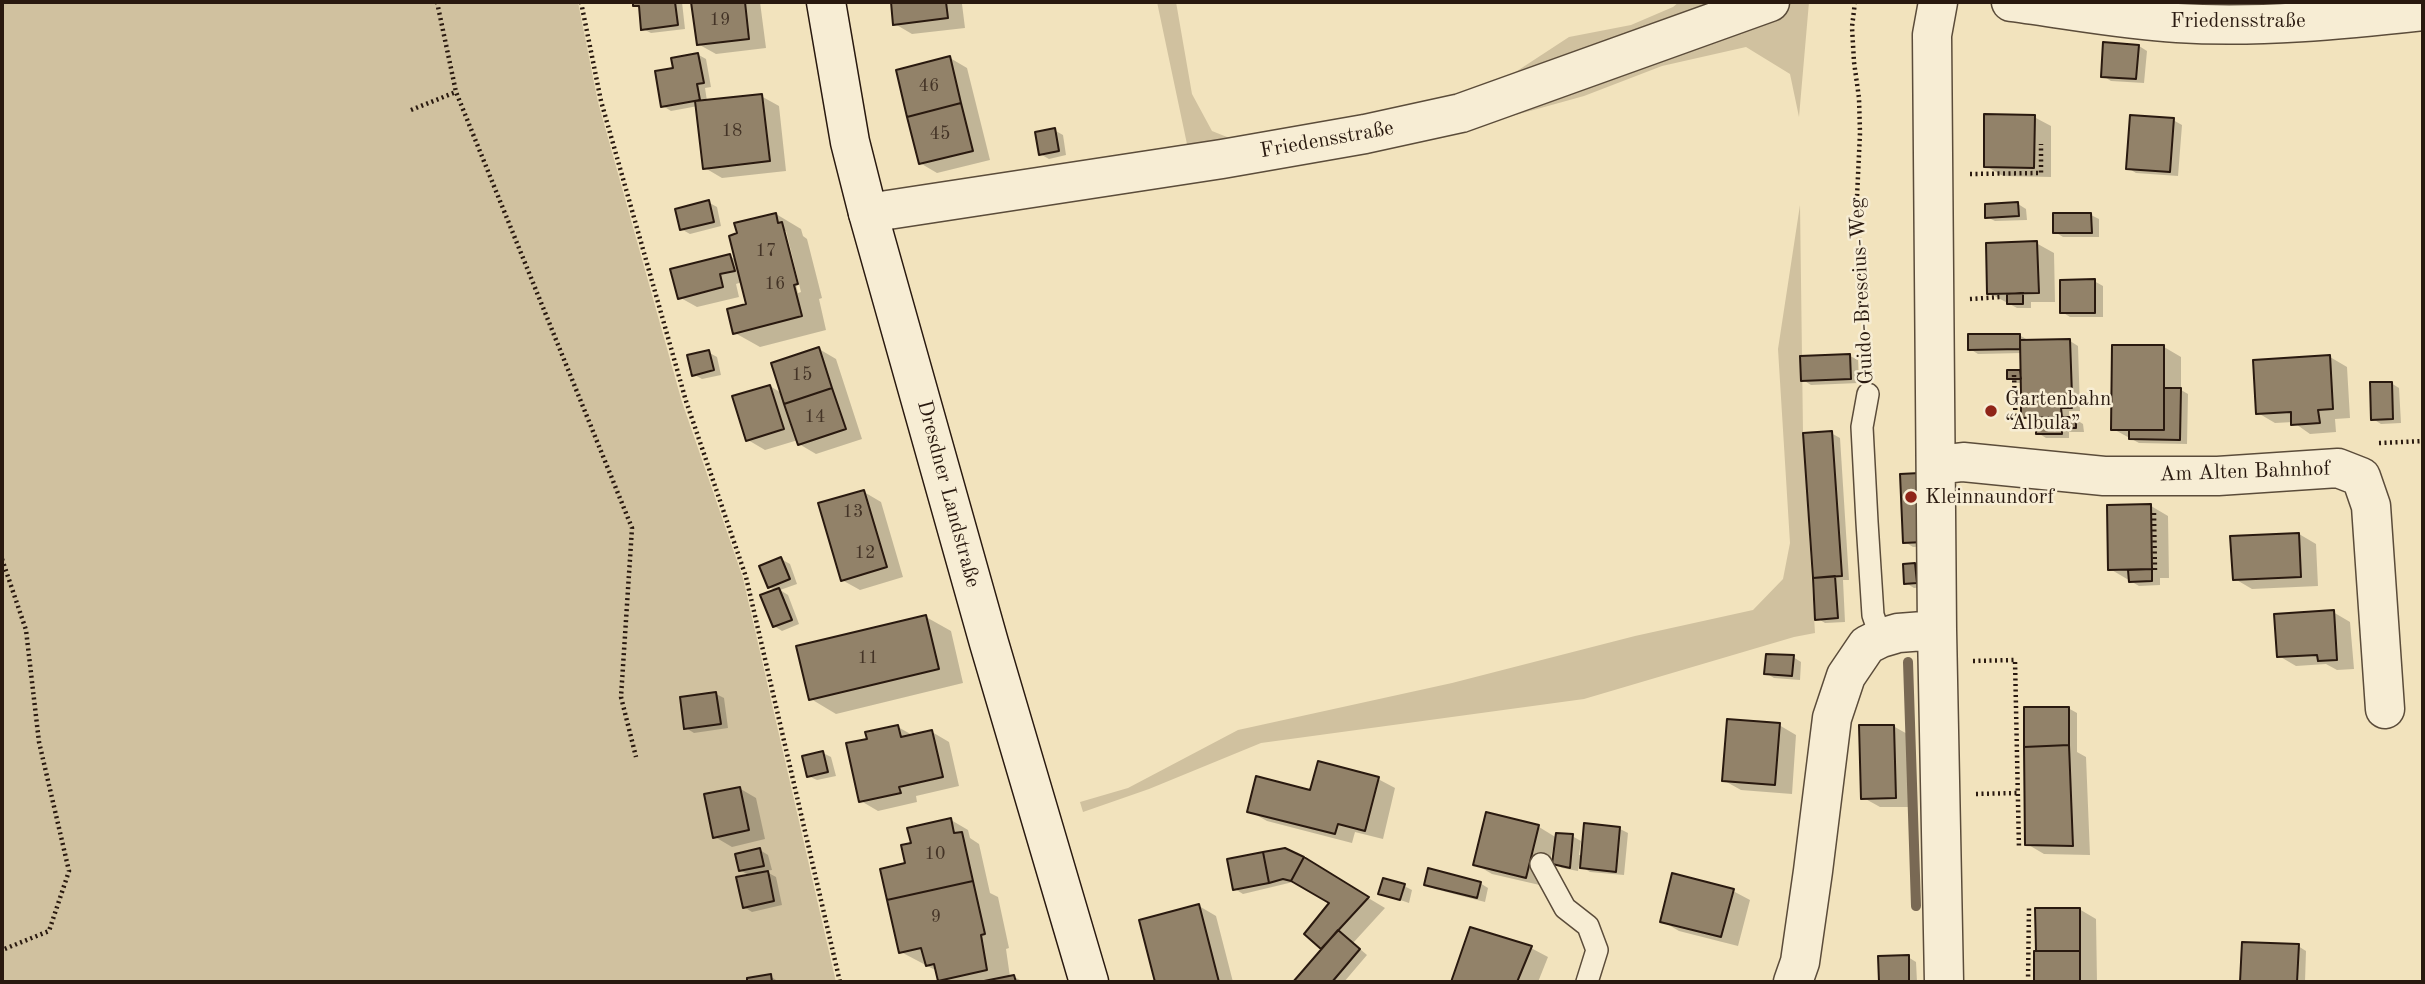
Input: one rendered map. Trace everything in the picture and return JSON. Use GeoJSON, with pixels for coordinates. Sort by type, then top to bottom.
{"type":"FeatureCollection","features":[{"type":"Feature","properties":{"kind":"street","name":"Dresdner Landstraße"},"geometry":{"type":"LineString","coordinates":[[826,2],[850,142],[868,213],[921,393],[989,643],[1089,982]]}},
{"type":"Feature","properties":{"kind":"street","name":"Friedensstraße"},"geometry":{"type":"LineString","coordinates":[[868,213],[1235,156],[1365,134],[1461,113],[1770,2]]}},
{"type":"Feature","properties":{"kind":"street"},"geometry":{"type":"LineString","coordinates":[[1938,2],[1932,35],[1937,647],[1944,982]]}},
{"type":"Feature","properties":{"kind":"street","name":"Friedensstraße"},"geometry":{"type":"LineString","coordinates":[[2011,2],[2172,23],[2202,24],[2346,19],[2423,11]]}},
{"type":"Feature","properties":{"kind":"street","name":"Am Alten Bahnhof"},"geometry":{"type":"LineString","coordinates":[[1937,465],[1963,462],[2104,476],[2218,476],[2338,468],[2361,477],[2371,506],[2385,709]]}},
{"type":"Feature","properties":{"kind":"street"},"geometry":{"type":"LineString","coordinates":[[1793,982],[1802,949],[1832,718],[1846,676],[1867,645],[1881,638],[1898,634],[1937,647]]}},
{"type":"Feature","properties":{"kind":"lane","name":"Guido-Brescius-Weg"},"geometry":{"type":"LineString","coordinates":[[1868,394],[1861,427],[1873,615],[1881,638]]}},
{"type":"Feature","properties":{"kind":"lane"},"geometry":{"type":"LineString","coordinates":[[1541,864],[1565,908],[1588,926],[1597,950],[1587,982]]}},
{"type":"Feature","properties":{"kind":"path"},"geometry":{"type":"LineString","coordinates":[[437,2],[456,92],[632,528],[621,697],[636,757]]}},
{"type":"Feature","properties":{"kind":"path"},"geometry":{"type":"LineString","coordinates":[[581,2],[601,101],[686,401],[746,577],[840,982]]}},
{"type":"Feature","properties":{"kind":"path","name":"Guido-Brescius-Weg"},"geometry":{"type":"LineString","coordinates":[[1855,2],[1852,27],[1859,98],[1857,197],[1868,394]]}},
{"type":"Feature","properties":{"kind":"path"},"geometry":{"type":"LineString","coordinates":[[411,110],[456,92]]}},
{"type":"Feature","properties":{"kind":"path"},"geometry":{"type":"LineString","coordinates":[[1935,174],[2041,173],[2041,144]]}},
{"type":"Feature","properties":{"kind":"path"},"geometry":{"type":"LineString","coordinates":[[1961,300],[2001,297]]}},
{"type":"Feature","properties":{"kind":"path"},"geometry":{"type":"LineString","coordinates":[[2014,375],[2016,443]]}},
{"type":"Feature","properties":{"kind":"path"},"geometry":{"type":"LineString","coordinates":[[2152,476],[2155,571]]}},
{"type":"Feature","properties":{"kind":"path"},"geometry":{"type":"LineString","coordinates":[[2,559],[26,630],[39,742],[69,871],[49,931],[2,950]]}},
{"type":"Feature","properties":{"kind":"path"},"geometry":{"type":"LineString","coordinates":[[1937,647],[2015,660],[2019,849]]}},
{"type":"Feature","properties":{"kind":"path"},"geometry":{"type":"LineString","coordinates":[[2028,982],[2029,907]]}},
{"type":"Feature","properties":{"kind":"shaded area"},"geometry":{"type":"Polygon","coordinates":[[[2,2],[578,2],[598,102],[682,402],[743,578],[836,982],[2,982],[2,2]]]}},
{"type":"Feature","properties":{"kind":"shaded area"},"geometry":{"type":"Polygon","coordinates":[[[1157,2],[1176,2],[1192,94],[1212,131],[1237,141],[1488,90],[1569,37],[1631,25],[1679,2],[1809,2],[1799,117],[1790,74],[1746,47],[1662,66],[1584,96],[1465,129],[1195,182],[1157,2]]]}},
{"type":"Feature","properties":{"kind":"shaded area"},"geometry":{"type":"Polygon","coordinates":[[[2130,2],[2390,2],[2205,11],[2130,2]]]}},
{"type":"Feature","properties":{"kind":"shaded area"},"geometry":{"type":"Polygon","coordinates":[[[1800,205],[1803,433],[1815,633],[1584,699],[1261,743],[1149,789],[1083,812],[1080,802],[1128,788],[1238,730],[1452,683],[1635,636],[1753,610],[1783,579],[1790,543],[1778,349],[1800,205]]]}},
{"type":"Feature","properties":{"kind":"building"},"geometry":{"type":"Polygon","coordinates":[[[633,2],[675,2],[678,25],[641,30],[639,6],[633,6],[633,2]]]}},
{"type":"Feature","properties":{"kind":"building"},"geometry":{"type":"Polygon","coordinates":[[[691,2],[745,2],[749,39],[697,45],[691,2]]]}},
{"type":"Feature","properties":{"kind":"building"},"geometry":{"type":"Polygon","coordinates":[[[891,2],[946,2],[948,18],[893,25],[891,2]]]}},
{"type":"Feature","properties":{"kind":"building"},"geometry":{"type":"Polygon","coordinates":[[[2103,42],[2139,45],[2136,79],[2101,77],[2103,42]]]}},
{"type":"Feature","properties":{"kind":"building"},"geometry":{"type":"Polygon","coordinates":[[[698,53],[704,83],[697,84],[700,100],[661,107],[655,71],[673,68],[671,58],[698,53]]]}},
{"type":"Feature","properties":{"kind":"building"},"geometry":{"type":"Polygon","coordinates":[[[950,56],[961,103],[907,117],[896,70],[950,56]]]}},
{"type":"Feature","properties":{"kind":"building"},"geometry":{"type":"Polygon","coordinates":[[[762,94],[770,161],[703,169],[695,101],[762,94]]]}},
{"type":"Feature","properties":{"kind":"building"},"geometry":{"type":"Polygon","coordinates":[[[961,103],[973,151],[919,164],[907,117],[961,103]]]}},
{"type":"Feature","properties":{"kind":"building"},"geometry":{"type":"Polygon","coordinates":[[[1984,114],[2035,115],[2034,168],[1984,167],[1984,114]]]}},
{"type":"Feature","properties":{"kind":"building"},"geometry":{"type":"Polygon","coordinates":[[[2130,115],[2174,118],[2170,172],[2126,169],[2130,115]]]}},
{"type":"Feature","properties":{"kind":"building"},"geometry":{"type":"Polygon","coordinates":[[[1055,128],[1059,151],[1039,155],[1035,132],[1055,128]]]}},
{"type":"Feature","properties":{"kind":"building"},"geometry":{"type":"Polygon","coordinates":[[[709,200],[714,222],[680,230],[675,209],[709,200]]]}},
{"type":"Feature","properties":{"kind":"building"},"geometry":{"type":"Polygon","coordinates":[[[2018,202],[2019,216],[1985,218],[1985,204],[2018,202]]]}},
{"type":"Feature","properties":{"kind":"building"},"geometry":{"type":"Polygon","coordinates":[[[776,213],[778,223],[782,222],[798,284],[794,285],[802,316],[733,334],[727,309],[746,304],[729,236],[737,233],[734,223],[776,213]]]}},
{"type":"Feature","properties":{"kind":"building"},"geometry":{"type":"Polygon","coordinates":[[[2053,213],[2091,213],[2092,233],[2053,233],[2053,213]]]}},
{"type":"Feature","properties":{"kind":"building"},"geometry":{"type":"Polygon","coordinates":[[[2037,241],[2039,293],[1987,294],[1986,243],[2037,241]]]}},
{"type":"Feature","properties":{"kind":"building"},"geometry":{"type":"Polygon","coordinates":[[[730,254],[735,271],[720,274],[723,287],[678,299],[670,269],[730,254]]]}},
{"type":"Feature","properties":{"kind":"building"},"geometry":{"type":"Polygon","coordinates":[[[2095,279],[2095,313],[2060,313],[2060,280],[2095,279]]]}},
{"type":"Feature","properties":{"kind":"building"},"geometry":{"type":"Polygon","coordinates":[[[2023,293],[2023,304],[2007,304],[2007,294],[2023,293]]]}},
{"type":"Feature","properties":{"kind":"building"},"geometry":{"type":"Polygon","coordinates":[[[1968,334],[2020,334],[2020,349],[1968,350],[1968,334]]]}},
{"type":"Feature","properties":{"kind":"building"},"geometry":{"type":"Polygon","coordinates":[[[2070,339],[2072,395],[2021,396],[2020,340],[2070,339]]]}},
{"type":"Feature","properties":{"kind":"building"},"geometry":{"type":"Polygon","coordinates":[[[2112,345],[2164,345],[2164,430],[2111,430],[2112,345]]]}},
{"type":"Feature","properties":{"kind":"building"},"geometry":{"type":"Polygon","coordinates":[[[819,347],[832,388],[784,404],[771,363],[819,347]]]}},
{"type":"Feature","properties":{"kind":"building"},"geometry":{"type":"Polygon","coordinates":[[[709,350],[714,370],[692,376],[687,355],[709,350]]]}},
{"type":"Feature","properties":{"kind":"building"},"geometry":{"type":"Polygon","coordinates":[[[1850,354],[1851,379],[1801,381],[1800,356],[1850,354]]]}},
{"type":"Feature","properties":{"kind":"building"},"geometry":{"type":"Polygon","coordinates":[[[2330,355],[2333,409],[2318,410],[2320,423],[2291,425],[2291,412],[2256,414],[2253,360],[2330,355]]]}},
{"type":"Feature","properties":{"kind":"building"},"geometry":{"type":"Polygon","coordinates":[[[2007,370],[2020,370],[2021,379],[2007,379],[2007,370]]]}},
{"type":"Feature","properties":{"kind":"building"},"geometry":{"type":"Polygon","coordinates":[[[2370,382],[2392,382],[2393,419],[2371,420],[2370,382]]]}},
{"type":"Feature","properties":{"kind":"building"},"geometry":{"type":"Polygon","coordinates":[[[770,385],[784,429],[746,441],[732,396],[770,385]]]}},
{"type":"Feature","properties":{"kind":"building"},"geometry":{"type":"Polygon","coordinates":[[[832,388],[846,429],[798,445],[784,404],[832,388]]]}},
{"type":"Feature","properties":{"kind":"building"},"geometry":{"type":"Polygon","coordinates":[[[2164,388],[2181,388],[2180,440],[2129,439],[2129,430],[2164,430],[2164,388]]]}},
{"type":"Feature","properties":{"kind":"building"},"geometry":{"type":"Polygon","coordinates":[[[2072,395],[2072,408],[2061,408],[2062,417],[2021,418],[2021,396],[2072,395]]]}},
{"type":"Feature","properties":{"kind":"building"},"geometry":{"type":"Polygon","coordinates":[[[2062,417],[2076,417],[2076,428],[2061,428],[2062,417]]]}},
{"type":"Feature","properties":{"kind":"building"},"geometry":{"type":"Polygon","coordinates":[[[2062,417],[2062,434],[2036,434],[2036,418],[2062,417]]]}},
{"type":"Feature","properties":{"kind":"building"},"geometry":{"type":"Polygon","coordinates":[[[1832,431],[1842,576],[1813,578],[1803,433],[1832,431]]]}},
{"type":"Feature","properties":{"kind":"building","name":"Kleinnaundorf"},"geometry":{"type":"Polygon","coordinates":[[[1920,473],[1924,542],[1903,543],[1900,474],[1920,473]]]}},
{"type":"Feature","properties":{"kind":"building"},"geometry":{"type":"Polygon","coordinates":[[[864,490],[887,567],[841,581],[818,503],[864,490]]]}},
{"type":"Feature","properties":{"kind":"building"},"geometry":{"type":"Polygon","coordinates":[[[2151,504],[2152,569],[2108,570],[2107,505],[2151,504]]]}},
{"type":"Feature","properties":{"kind":"building"},"geometry":{"type":"Polygon","coordinates":[[[2299,533],[2301,577],[2233,580],[2230,536],[2299,533]]]}},
{"type":"Feature","properties":{"kind":"building"},"geometry":{"type":"Polygon","coordinates":[[[781,557],[790,579],[768,588],[759,566],[781,557]]]}},
{"type":"Feature","properties":{"kind":"building"},"geometry":{"type":"Polygon","coordinates":[[[1915,563],[1917,583],[1904,584],[1903,564],[1915,563]]]}},
{"type":"Feature","properties":{"kind":"building"},"geometry":{"type":"Polygon","coordinates":[[[2152,569],[2152,581],[2129,582],[2128,570],[2152,569]]]}},
{"type":"Feature","properties":{"kind":"building"},"geometry":{"type":"Polygon","coordinates":[[[1835,576],[1838,618],[1815,620],[1813,578],[1835,576]]]}},
{"type":"Feature","properties":{"kind":"building"},"geometry":{"type":"Polygon","coordinates":[[[779,588],[792,620],[773,627],[760,595],[779,588]]]}},
{"type":"Feature","properties":{"kind":"building"},"geometry":{"type":"Polygon","coordinates":[[[2334,610],[2337,660],[2318,661],[2317,655],[2277,657],[2274,614],[2334,610]]]}},
{"type":"Feature","properties":{"kind":"building"},"geometry":{"type":"Polygon","coordinates":[[[926,615],[939,669],[809,700],[796,646],[926,615]]]}},
{"type":"Feature","properties":{"kind":"building"},"geometry":{"type":"Polygon","coordinates":[[[1766,654],[1794,655],[1792,676],[1764,674],[1766,654]]]}},
{"type":"Feature","properties":{"kind":"building"},"geometry":{"type":"Polygon","coordinates":[[[716,692],[721,724],[684,729],[680,697],[716,692]]]}},
{"type":"Feature","properties":{"kind":"building"},"geometry":{"type":"Polygon","coordinates":[[[2024,707],[2069,707],[2069,745],[2024,747],[2024,707]]]}},
{"type":"Feature","properties":{"kind":"building"},"geometry":{"type":"Polygon","coordinates":[[[1727,719],[1780,723],[1775,785],[1722,781],[1727,719]]]}},
{"type":"Feature","properties":{"kind":"building"},"geometry":{"type":"Polygon","coordinates":[[[898,725],[901,737],[932,730],[943,777],[899,787],[901,793],[859,802],[846,743],[867,739],[865,732],[898,725]]]}},
{"type":"Feature","properties":{"kind":"building"},"geometry":{"type":"Polygon","coordinates":[[[1859,725],[1894,725],[1896,798],[1861,799],[1859,725]]]}},
{"type":"Feature","properties":{"kind":"building"},"geometry":{"type":"Polygon","coordinates":[[[2069,745],[2073,846],[2025,845],[2024,747],[2069,745]]]}},
{"type":"Feature","properties":{"kind":"building"},"geometry":{"type":"Polygon","coordinates":[[[823,751],[828,772],[807,777],[802,756],[823,751]]]}},
{"type":"Feature","properties":{"kind":"building"},"geometry":{"type":"Polygon","coordinates":[[[1318,761],[1379,777],[1365,831],[1338,824],[1335,834],[1247,812],[1256,776],[1310,790],[1318,761]]]}},
{"type":"Feature","properties":{"kind":"building"},"geometry":{"type":"Polygon","coordinates":[[[740,787],[749,830],[713,838],[704,794],[740,787]]]}},
{"type":"Feature","properties":{"kind":"building"},"geometry":{"type":"Polygon","coordinates":[[[1486,812],[1539,825],[1526,878],[1473,865],[1486,812]]]}},
{"type":"Feature","properties":{"kind":"building"},"geometry":{"type":"Polygon","coordinates":[[[951,818],[954,833],[962,832],[973,881],[887,900],[880,869],[905,863],[901,845],[911,843],[907,828],[951,818]]]}},
{"type":"Feature","properties":{"kind":"building"},"geometry":{"type":"Polygon","coordinates":[[[1584,823],[1620,827],[1616,872],[1580,868],[1584,823]]]}},
{"type":"Feature","properties":{"kind":"building"},"geometry":{"type":"Polygon","coordinates":[[[1556,833],[1573,834],[1570,868],[1552,864],[1556,833]]]}},
{"type":"Feature","properties":{"kind":"building"},"geometry":{"type":"Polygon","coordinates":[[[760,848],[764,866],[739,871],[735,854],[760,848]]]}},
{"type":"Feature","properties":{"kind":"building"},"geometry":{"type":"Polygon","coordinates":[[[1285,848],[1304,857],[1291,881],[1283,879],[1269,883],[1263,852],[1285,848]]]}},
{"type":"Feature","properties":{"kind":"building"},"geometry":{"type":"Polygon","coordinates":[[[1263,852],[1269,883],[1233,890],[1227,859],[1263,852]]]}},
{"type":"Feature","properties":{"kind":"building"},"geometry":{"type":"Polygon","coordinates":[[[1304,857],[1369,897],[1321,949],[1304,934],[1329,903],[1291,881],[1304,857]]]}},
{"type":"Feature","properties":{"kind":"building"},"geometry":{"type":"Polygon","coordinates":[[[1428,868],[1481,882],[1477,898],[1424,885],[1428,868]]]}},
{"type":"Feature","properties":{"kind":"building"},"geometry":{"type":"Polygon","coordinates":[[[768,871],[774,901],[743,908],[736,877],[768,871]]]}},
{"type":"Feature","properties":{"kind":"building"},"geometry":{"type":"Polygon","coordinates":[[[1672,873],[1734,889],[1721,937],[1660,922],[1672,873]]]}},
{"type":"Feature","properties":{"kind":"building"},"geometry":{"type":"Polygon","coordinates":[[[1383,878],[1405,884],[1400,900],[1378,894],[1383,878]]]}},
{"type":"Feature","properties":{"kind":"building"},"geometry":{"type":"Polygon","coordinates":[[[973,881],[985,934],[981,935],[987,970],[938,981],[934,964],[926,966],[921,948],[899,953],[887,900],[973,881]]]}},
{"type":"Feature","properties":{"kind":"building"},"geometry":{"type":"Polygon","coordinates":[[[1199,904],[1219,982],[1155,982],[1139,920],[1199,904]]]}},
{"type":"Feature","properties":{"kind":"building"},"geometry":{"type":"Polygon","coordinates":[[[2035,908],[2080,908],[2080,951],[2036,951],[2035,908]]]}},
{"type":"Feature","properties":{"kind":"building"},"geometry":{"type":"Polygon","coordinates":[[[1470,927],[1532,946],[1517,982],[1451,982],[1470,927]]]}},
{"type":"Feature","properties":{"kind":"building"},"geometry":{"type":"Polygon","coordinates":[[[1338,930],[1360,949],[1332,982],[1293,982],[1338,930]]]}},
{"type":"Feature","properties":{"kind":"building"},"geometry":{"type":"Polygon","coordinates":[[[2242,942],[2299,944],[2297,982],[2240,982],[2242,942]]]}},
{"type":"Feature","properties":{"kind":"building"},"geometry":{"type":"Polygon","coordinates":[[[2034,951],[2080,951],[2080,982],[2034,982],[2034,951]]]}},
{"type":"Feature","properties":{"kind":"building"},"geometry":{"type":"Polygon","coordinates":[[[1909,955],[1909,982],[1879,982],[1878,956],[1909,955]]]}},
{"type":"Feature","properties":{"kind":"building"},"geometry":{"type":"Polygon","coordinates":[[[771,974],[772,982],[747,982],[747,978],[771,974]]]}},
{"type":"Feature","properties":{"kind":"building"},"geometry":{"type":"Polygon","coordinates":[[[1014,975],[1016,982],[979,982],[1014,975]]]}},
{"type":"Feature","properties":{"kind":"waterway"},"geometry":{"type":"LineString","coordinates":[[1908,662],[1916,906]]}},
{"type":"Feature","properties":{"kind":"place","name":"Gartenbahn “Albula”"},"geometry":{"type":"Point","coordinates":[1991,411]}},
{"type":"Feature","properties":{"kind":"place","name":"Kleinnaundorf"},"geometry":{"type":"Point","coordinates":[1911,497]}}]}
